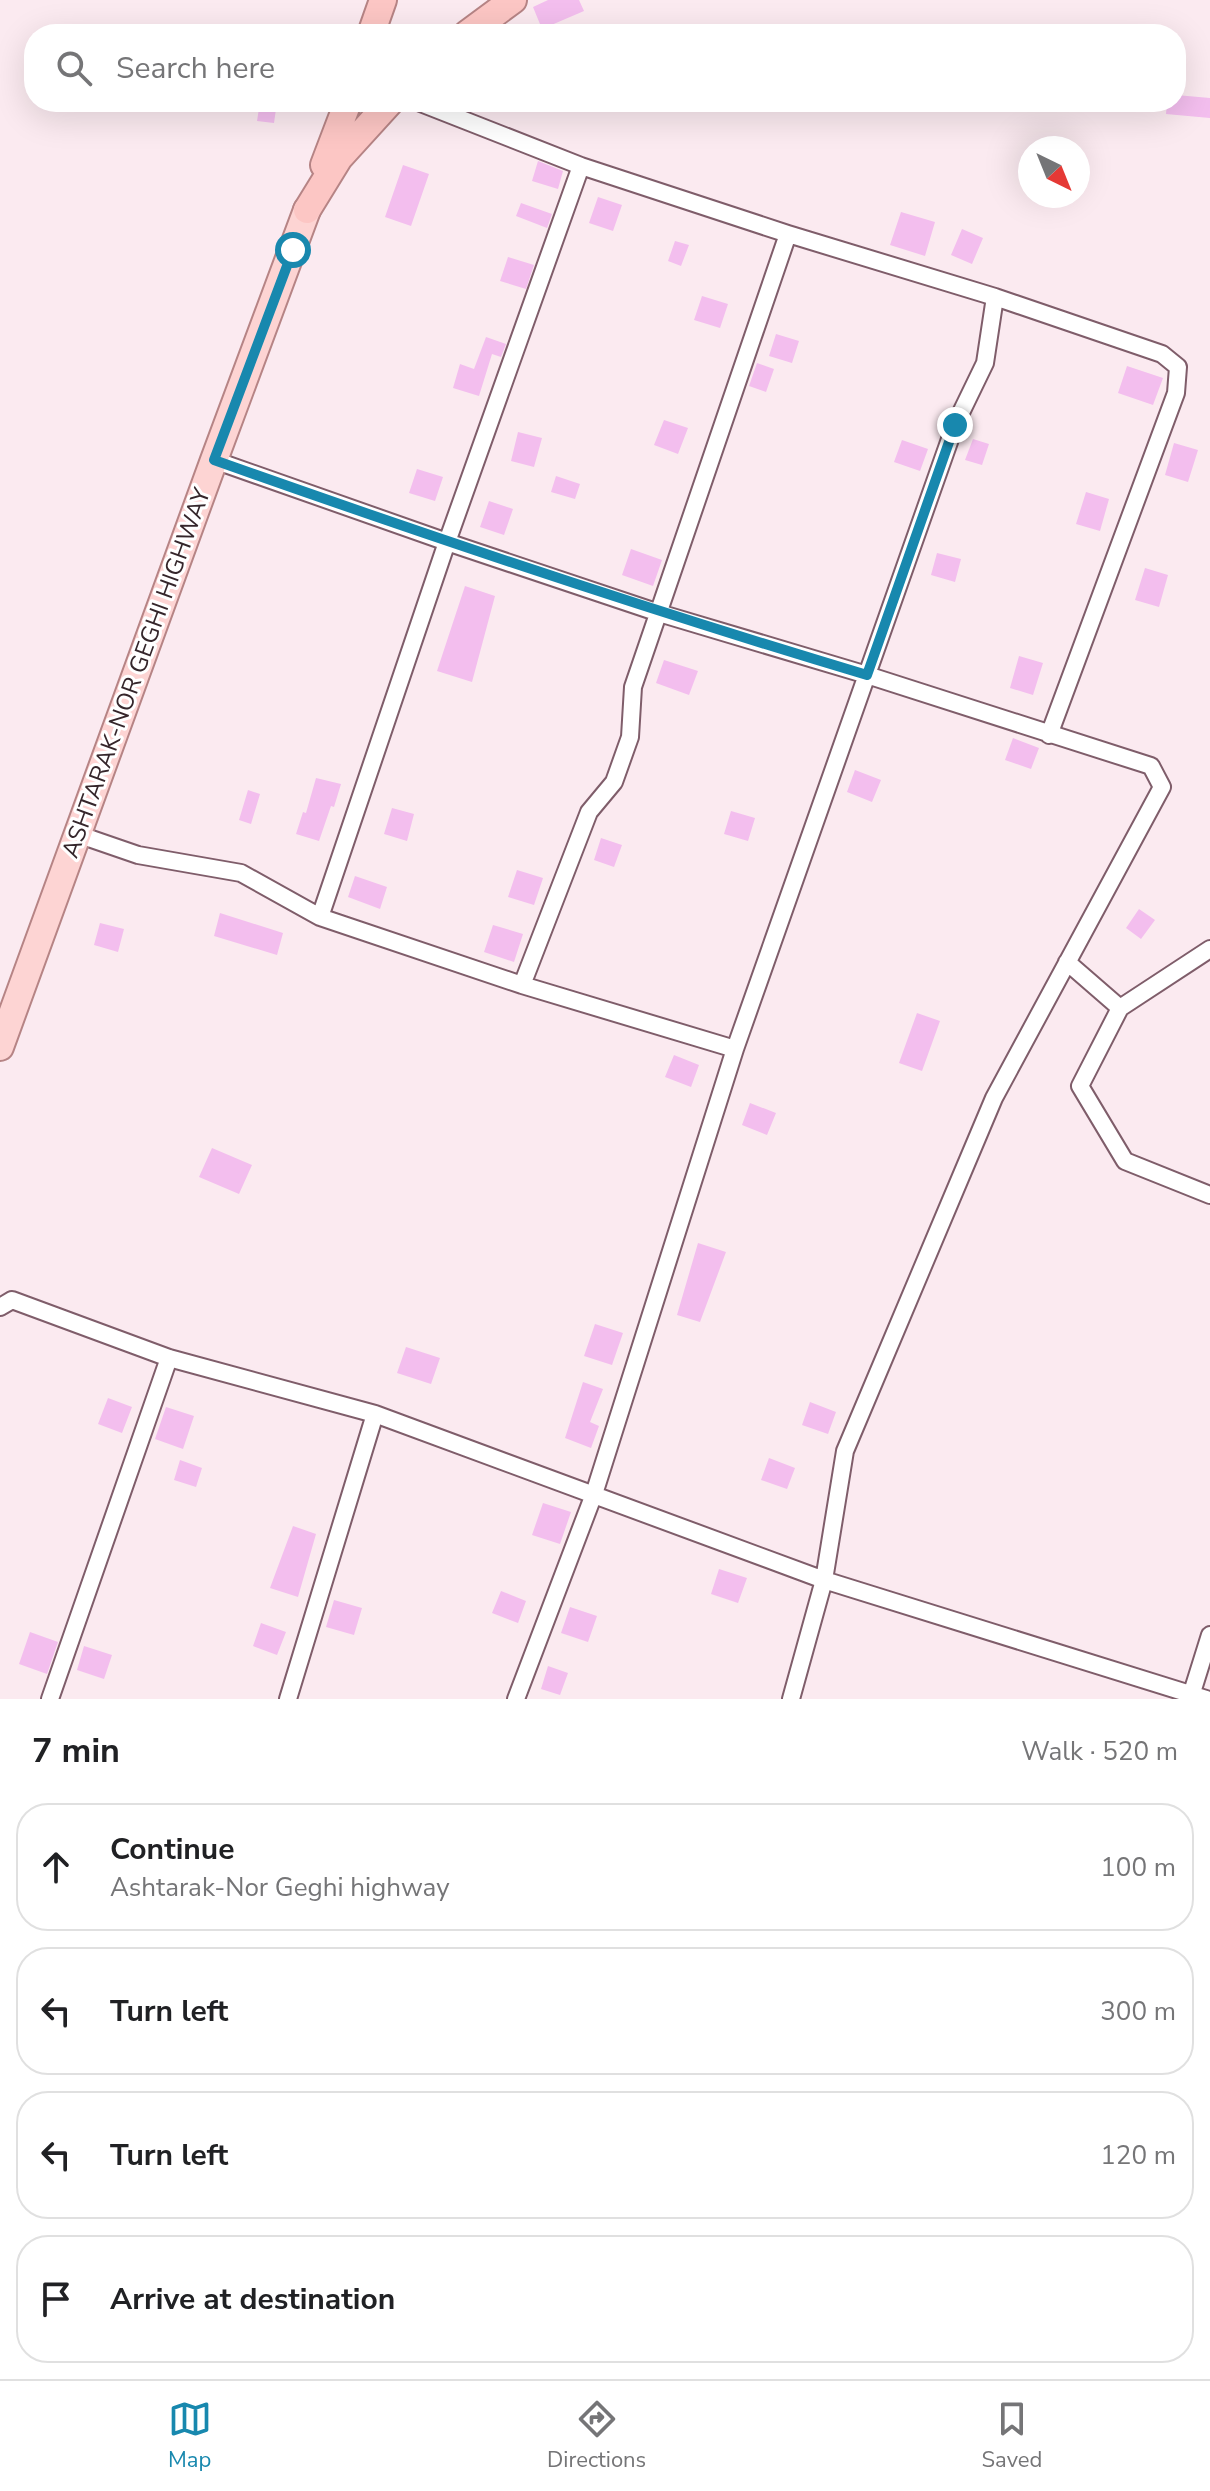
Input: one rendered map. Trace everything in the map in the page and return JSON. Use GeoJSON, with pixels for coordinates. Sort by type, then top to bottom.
{"type":"FeatureCollection","features":[{"type":"Feature","properties":{"kind":"highway"},"geometry":{"type":"LineString","coordinates":[[364,24],[369,0]]}},
{"type":"Feature","properties":{"kind":"highway"},"geometry":{"type":"LineString","coordinates":[[375,24],[383,0]]}},
{"type":"Feature","properties":{"kind":"highway"},"geometry":{"type":"LineString","coordinates":[[481,24],[513,0]]}},
{"type":"Feature","properties":{"kind":"highway"},"geometry":{"type":"LineString","coordinates":[[307,210],[344,112]]}},
{"type":"Feature","properties":{"kind":"highway"},"geometry":{"type":"LineString","coordinates":[[307,210],[339,158],[381,112]]}},
{"type":"Feature","properties":{"kind":"main road","name":"ASHTARAK-NOR GEGHI HIGHWAY"},"geometry":{"type":"LineString","coordinates":[[0,1047],[307,210]]}},
{"type":"Feature","properties":{"kind":"street"},"geometry":{"type":"LineString","coordinates":[[443,112],[581,166],[995,297],[1162,354],[1178,367],[1176,393],[1049,735]]}},
{"type":"Feature","properties":{"kind":"street"},"geometry":{"type":"LineString","coordinates":[[320,917],[447,542],[581,166]]}},
{"type":"Feature","properties":{"kind":"street"},"geometry":{"type":"LineString","coordinates":[[522,985],[589,812],[614,782],[630,737],[633,687],[788,234]]}},
{"type":"Feature","properties":{"kind":"street"},"geometry":{"type":"LineString","coordinates":[[516,1699],[594,1494],[735,1049],[955,425],[985,363],[995,297]]}},
{"type":"Feature","properties":{"kind":"street"},"geometry":{"type":"LineString","coordinates":[[214,460],[659,613],[867,675],[1151,766],[1162,787],[994,1098],[845,1451],[824,1580],[791,1699]]}},
{"type":"Feature","properties":{"kind":"street"},"geometry":{"type":"LineString","coordinates":[[77,834],[138,855],[241,873],[320,917],[522,985],[735,1049]]}},
{"type":"Feature","properties":{"kind":"street"},"geometry":{"type":"LineString","coordinates":[[1210,949],[1120,1008],[1080,1086],[1125,1161],[1210,1195]]}},
{"type":"Feature","properties":{"kind":"street"},"geometry":{"type":"LineString","coordinates":[[1067,962],[1120,1008]]}},
{"type":"Feature","properties":{"kind":"street"},"geometry":{"type":"LineString","coordinates":[[0,1307],[12,1300],[169,1358],[375,1414],[824,1580],[1196,1697],[1210,1635]]}},
{"type":"Feature","properties":{"kind":"street"},"geometry":{"type":"LineString","coordinates":[[50,1699],[169,1358]]}},
{"type":"Feature","properties":{"kind":"street"},"geometry":{"type":"LineString","coordinates":[[288,1699],[375,1414]]}},
{"type":"Feature","properties":{"kind":"building"},"geometry":{"type":"Polygon","coordinates":[[[548,0],[579,0],[584,11],[554,24],[540,24],[533,7],[548,0]]]}},
{"type":"Feature","properties":{"kind":"building"},"geometry":{"type":"Polygon","coordinates":[[[1186,96],[1210,98],[1210,118],[1166,114],[1186,112],[1186,96]]]}},
{"type":"Feature","properties":{"kind":"building"},"geometry":{"type":"Polygon","coordinates":[[[258,112],[276,112],[274,123],[257,121],[258,112]]]}},
{"type":"Feature","properties":{"kind":"building"},"geometry":{"type":"Polygon","coordinates":[[[538,161],[563,171],[558,189],[532,181],[538,161]]]}},
{"type":"Feature","properties":{"kind":"building"},"geometry":{"type":"Polygon","coordinates":[[[403,165],[429,174],[411,226],[385,217],[403,165]]]}},
{"type":"Feature","properties":{"kind":"building"},"geometry":{"type":"Polygon","coordinates":[[[598,197],[622,205],[613,231],[589,223],[598,197]]]}},
{"type":"Feature","properties":{"kind":"building"},"geometry":{"type":"Polygon","coordinates":[[[521,203],[552,214],[547,228],[516,216],[521,203]]]}},
{"type":"Feature","properties":{"kind":"building"},"geometry":{"type":"Polygon","coordinates":[[[901,212],[935,222],[925,256],[890,245],[901,212]]]}},
{"type":"Feature","properties":{"kind":"building"},"geometry":{"type":"Polygon","coordinates":[[[962,229],[983,238],[972,264],[951,255],[962,229]]]}},
{"type":"Feature","properties":{"kind":"building"},"geometry":{"type":"Polygon","coordinates":[[[675,241],[689,245],[681,266],[668,261],[675,241]]]}},
{"type":"Feature","properties":{"kind":"building"},"geometry":{"type":"Polygon","coordinates":[[[508,257],[534,265],[526,289],[500,281],[508,257]]]}},
{"type":"Feature","properties":{"kind":"building"},"geometry":{"type":"Polygon","coordinates":[[[702,296],[728,304],[720,328],[694,320],[702,296]]]}},
{"type":"Feature","properties":{"kind":"building"},"geometry":{"type":"Polygon","coordinates":[[[776,334],[799,341],[792,363],[769,356],[776,334]]]}},
{"type":"Feature","properties":{"kind":"building"},"geometry":{"type":"Polygon","coordinates":[[[486,337],[506,344],[501,357],[492,354],[479,396],[453,388],[460,364],[474,369],[486,337]]]}},
{"type":"Feature","properties":{"kind":"building"},"geometry":{"type":"Polygon","coordinates":[[[757,363],[774,369],[766,392],[749,386],[757,363]]]}},
{"type":"Feature","properties":{"kind":"building"},"geometry":{"type":"Polygon","coordinates":[[[1127,366],[1163,378],[1153,405],[1118,393],[1127,366]]]}},
{"type":"Feature","properties":{"kind":"building"},"geometry":{"type":"Polygon","coordinates":[[[664,420],[688,428],[678,454],[654,445],[664,420]]]}},
{"type":"Feature","properties":{"kind":"building"},"geometry":{"type":"Polygon","coordinates":[[[518,432],[542,438],[534,467],[511,461],[518,432]]]}},
{"type":"Feature","properties":{"kind":"building"},"geometry":{"type":"Polygon","coordinates":[[[973,439],[989,444],[982,465],[965,460],[973,439]]]}},
{"type":"Feature","properties":{"kind":"building"},"geometry":{"type":"Polygon","coordinates":[[[902,440],[928,449],[920,471],[894,462],[902,440]]]}},
{"type":"Feature","properties":{"kind":"building"},"geometry":{"type":"Polygon","coordinates":[[[1174,443],[1198,450],[1188,482],[1165,475],[1174,443]]]}},
{"type":"Feature","properties":{"kind":"building"},"geometry":{"type":"Polygon","coordinates":[[[417,469],[443,477],[435,501],[409,493],[417,469]]]}},
{"type":"Feature","properties":{"kind":"building"},"geometry":{"type":"Polygon","coordinates":[[[556,476],[580,484],[575,499],[551,492],[556,476]]]}},
{"type":"Feature","properties":{"kind":"building"},"geometry":{"type":"Polygon","coordinates":[[[1086,492],[1109,499],[1100,531],[1076,524],[1086,492]]]}},
{"type":"Feature","properties":{"kind":"building"},"geometry":{"type":"Polygon","coordinates":[[[489,501],[513,509],[504,535],[480,527],[489,501]]]}},
{"type":"Feature","properties":{"kind":"building"},"geometry":{"type":"Polygon","coordinates":[[[631,549],[662,560],[653,586],[622,575],[631,549]]]}},
{"type":"Feature","properties":{"kind":"building"},"geometry":{"type":"Polygon","coordinates":[[[937,553],[961,559],[955,582],[931,575],[937,553]]]}},
{"type":"Feature","properties":{"kind":"building"},"geometry":{"type":"Polygon","coordinates":[[[1145,568],[1168,575],[1159,607],[1135,600],[1145,568]]]}},
{"type":"Feature","properties":{"kind":"building"},"geometry":{"type":"Polygon","coordinates":[[[465,586],[495,596],[472,682],[437,671],[465,586]]]}},
{"type":"Feature","properties":{"kind":"building"},"geometry":{"type":"Polygon","coordinates":[[[1019,656],[1043,663],[1033,695],[1010,688],[1019,656]]]}},
{"type":"Feature","properties":{"kind":"building"},"geometry":{"type":"Polygon","coordinates":[[[664,660],[698,671],[689,695],[656,683],[664,660]]]}},
{"type":"Feature","properties":{"kind":"building"},"geometry":{"type":"Polygon","coordinates":[[[1013,738],[1039,748],[1031,769],[1005,760],[1013,738]]]}},
{"type":"Feature","properties":{"kind":"building"},"geometry":{"type":"Polygon","coordinates":[[[855,770],[881,780],[872,802],[847,792],[855,770]]]}},
{"type":"Feature","properties":{"kind":"building"},"geometry":{"type":"Polygon","coordinates":[[[316,778],[341,784],[319,841],[296,834],[316,778]]]}},
{"type":"Feature","properties":{"kind":"building"},"geometry":{"type":"Polygon","coordinates":[[[248,790],[260,794],[251,824],[239,820],[248,790]]]}},
{"type":"Feature","properties":{"kind":"building"},"geometry":{"type":"Polygon","coordinates":[[[392,808],[414,814],[407,841],[384,834],[392,808]]]}},
{"type":"Feature","properties":{"kind":"building"},"geometry":{"type":"Polygon","coordinates":[[[731,811],[755,818],[748,841],[724,834],[731,811]]]}},
{"type":"Feature","properties":{"kind":"building"},"geometry":{"type":"Polygon","coordinates":[[[601,838],[622,845],[614,867],[594,860],[601,838]]]}},
{"type":"Feature","properties":{"kind":"building"},"geometry":{"type":"Polygon","coordinates":[[[517,870],[543,878],[534,905],[508,897],[517,870]]]}},
{"type":"Feature","properties":{"kind":"building"},"geometry":{"type":"Polygon","coordinates":[[[355,876],[387,887],[380,909],[348,897],[355,876]]]}},
{"type":"Feature","properties":{"kind":"building"},"geometry":{"type":"Polygon","coordinates":[[[1139,909],[1155,920],[1141,939],[1126,928],[1139,909]]]}},
{"type":"Feature","properties":{"kind":"building"},"geometry":{"type":"Polygon","coordinates":[[[220,913],[283,933],[277,955],[214,936],[220,913]]]}},
{"type":"Feature","properties":{"kind":"building"},"geometry":{"type":"Polygon","coordinates":[[[100,923],[124,929],[118,952],[94,945],[100,923]]]}},
{"type":"Feature","properties":{"kind":"building"},"geometry":{"type":"Polygon","coordinates":[[[493,925],[523,934],[514,962],[484,952],[493,925]]]}},
{"type":"Feature","properties":{"kind":"building"},"geometry":{"type":"Polygon","coordinates":[[[917,1013],[940,1021],[922,1071],[899,1063],[917,1013]]]}},
{"type":"Feature","properties":{"kind":"building"},"geometry":{"type":"Polygon","coordinates":[[[674,1055],[699,1065],[691,1087],[665,1077],[674,1055]]]}},
{"type":"Feature","properties":{"kind":"building"},"geometry":{"type":"Polygon","coordinates":[[[750,1103],[776,1113],[767,1135],[742,1125],[750,1103]]]}},
{"type":"Feature","properties":{"kind":"building"},"geometry":{"type":"Polygon","coordinates":[[[212,1148],[252,1165],[239,1194],[199,1177],[212,1148]]]}},
{"type":"Feature","properties":{"kind":"building"},"geometry":{"type":"Polygon","coordinates":[[[698,1243],[726,1252],[700,1322],[677,1315],[698,1243]]]}},
{"type":"Feature","properties":{"kind":"building"},"geometry":{"type":"Polygon","coordinates":[[[595,1324],[623,1333],[612,1365],[584,1356],[595,1324]]]}},
{"type":"Feature","properties":{"kind":"building"},"geometry":{"type":"Polygon","coordinates":[[[406,1347],[440,1358],[431,1384],[397,1373],[406,1347]]]}},
{"type":"Feature","properties":{"kind":"building"},"geometry":{"type":"Polygon","coordinates":[[[583,1382],[603,1389],[590,1422],[599,1426],[591,1448],[565,1438],[583,1382]]]}},
{"type":"Feature","properties":{"kind":"building"},"geometry":{"type":"Polygon","coordinates":[[[108,1398],[132,1407],[122,1433],[98,1424],[108,1398]]]}},
{"type":"Feature","properties":{"kind":"building"},"geometry":{"type":"Polygon","coordinates":[[[810,1402],[836,1412],[828,1434],[802,1425],[810,1402]]]}},
{"type":"Feature","properties":{"kind":"building"},"geometry":{"type":"Polygon","coordinates":[[[166,1407],[194,1416],[183,1449],[155,1439],[166,1407]]]}},
{"type":"Feature","properties":{"kind":"building"},"geometry":{"type":"Polygon","coordinates":[[[769,1458],[795,1468],[787,1489],[761,1480],[769,1458]]]}},
{"type":"Feature","properties":{"kind":"building"},"geometry":{"type":"Polygon","coordinates":[[[180,1460],[202,1468],[196,1487],[174,1480],[180,1460]]]}},
{"type":"Feature","properties":{"kind":"building"},"geometry":{"type":"Polygon","coordinates":[[[543,1503],[571,1512],[560,1544],[532,1535],[543,1503]]]}},
{"type":"Feature","properties":{"kind":"building"},"geometry":{"type":"Polygon","coordinates":[[[293,1526],[316,1534],[298,1597],[270,1588],[293,1526]]]}},
{"type":"Feature","properties":{"kind":"building"},"geometry":{"type":"Polygon","coordinates":[[[719,1569],[747,1578],[738,1603],[711,1594],[719,1569]]]}},
{"type":"Feature","properties":{"kind":"building"},"geometry":{"type":"Polygon","coordinates":[[[501,1591],[526,1601],[518,1623],[492,1613],[501,1591]]]}},
{"type":"Feature","properties":{"kind":"building"},"geometry":{"type":"Polygon","coordinates":[[[334,1600],[362,1608],[354,1635],[326,1627],[334,1600]]]}},
{"type":"Feature","properties":{"kind":"building"},"geometry":{"type":"Polygon","coordinates":[[[570,1607],[597,1616],[588,1642],[561,1633],[570,1607]]]}},
{"type":"Feature","properties":{"kind":"building"},"geometry":{"type":"Polygon","coordinates":[[[261,1623],[286,1632],[277,1655],[253,1646],[261,1623]]]}},
{"type":"Feature","properties":{"kind":"building"},"geometry":{"type":"Polygon","coordinates":[[[30,1632],[58,1642],[47,1674],[19,1664],[30,1632]]]}},
{"type":"Feature","properties":{"kind":"building"},"geometry":{"type":"Polygon","coordinates":[[[84,1646],[112,1655],[104,1679],[77,1670],[84,1646]]]}},
{"type":"Feature","properties":{"kind":"building"},"geometry":{"type":"Polygon","coordinates":[[[548,1666],[568,1673],[560,1695],[541,1689],[548,1666]]]}},
{"type":"Feature","properties":{"kind":"route"},"geometry":{"type":"LineString","coordinates":[[293,250],[214,460],[659,613],[867,675],[955,425]]}}]}
